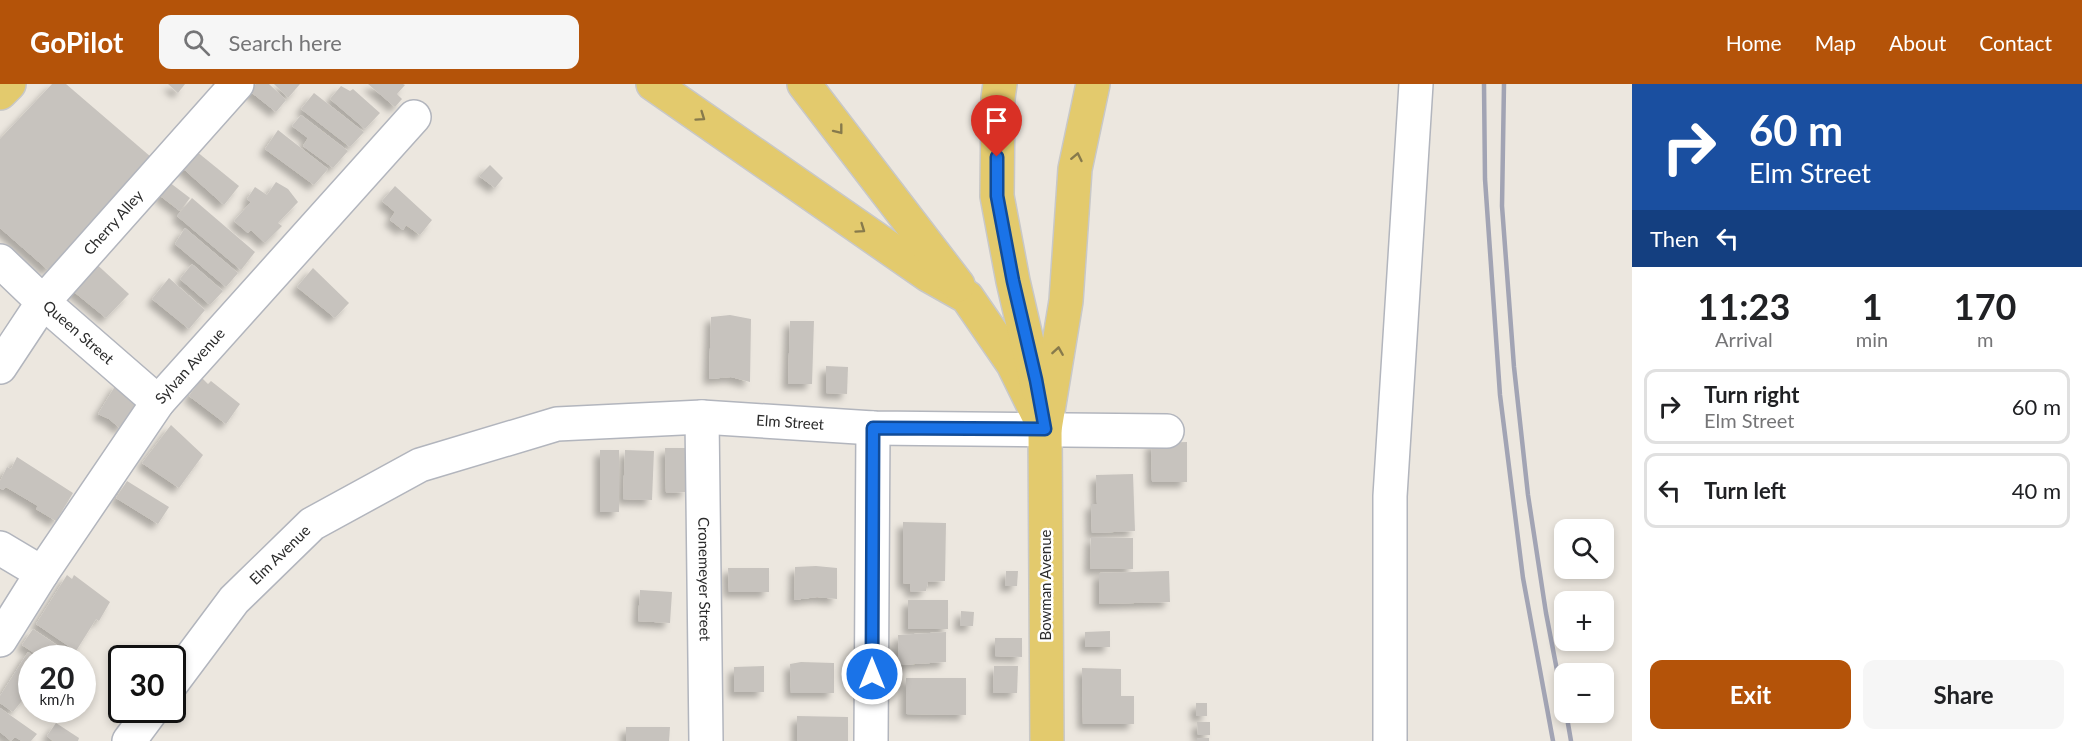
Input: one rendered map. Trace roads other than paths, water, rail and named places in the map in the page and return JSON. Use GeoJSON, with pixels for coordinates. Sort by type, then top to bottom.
{"type":"FeatureCollection","features":[{"type":"Feature","properties":{"kind":"main road"},"geometry":{"type":"LineString","coordinates":[[0,93],[9,84]]}},
{"type":"Feature","properties":{"kind":"main road"},"geometry":{"type":"LineString","coordinates":[[653,84],[928,275],[967,297]]}},
{"type":"Feature","properties":{"kind":"main road"},"geometry":{"type":"LineString","coordinates":[[804,84],[967,297],[1012,364],[1045,429]]}},
{"type":"Feature","properties":{"kind":"main road"},"geometry":{"type":"LineString","coordinates":[[1000,84],[997,196],[1045,429]]}},
{"type":"Feature","properties":{"kind":"main road"},"geometry":{"type":"LineString","coordinates":[[1045,429],[1066,301],[1075,169],[1093,84]]}},
{"type":"Feature","properties":{"kind":"main road","name":"Bowman Avenue"},"geometry":{"type":"LineString","coordinates":[[1045,429],[1047,741]]}},
{"type":"Feature","properties":{"kind":"street","name":"Cherry Alley"},"geometry":{"type":"LineString","coordinates":[[0,367],[43,302],[237,84]]}},
{"type":"Feature","properties":{"kind":"street"},"geometry":{"type":"LineString","coordinates":[[1390,741],[1390,496],[1416,84]]}},
{"type":"Feature","properties":{"kind":"street","name":"Sylvan Avenue"},"geometry":{"type":"LineString","coordinates":[[0,640],[42,573],[158,402],[414,117]]}},
{"type":"Feature","properties":{"kind":"street","name":"Queen Street"},"geometry":{"type":"LineString","coordinates":[[0,261],[43,302],[158,402]]}},
{"type":"Feature","properties":{"kind":"street","name":"Elm Street"},"geometry":{"type":"LineString","coordinates":[[420,465],[557,424],[702,417],[873,428],[1167,431]]}},
{"type":"Feature","properties":{"kind":"street","name":"Cronemeyer Street"},"geometry":{"type":"LineString","coordinates":[[702,417],[706,741]]}},
{"type":"Feature","properties":{"kind":"street"},"geometry":{"type":"LineString","coordinates":[[871,741],[873,428]]}},
{"type":"Feature","properties":{"kind":"street","name":"Elm Avenue"},"geometry":{"type":"LineString","coordinates":[[186,664],[234,600],[312,524],[420,465]]}},
{"type":"Feature","properties":{"kind":"street"},"geometry":{"type":"LineString","coordinates":[[0,548],[42,573]]}},
{"type":"Feature","properties":{"kind":"street"},"geometry":{"type":"LineString","coordinates":[[129,741],[142,723]]}},
{"type":"Feature","properties":{"kind":"railway"},"geometry":{"type":"LineString","coordinates":[[1484,84],[1485,179],[1500,395],[1523,578],[1553,741]]}},
{"type":"Feature","properties":{"kind":"railway"},"geometry":{"type":"LineString","coordinates":[[1504,84],[1502,206],[1514,367],[1528,495],[1556,663]]}},
{"type":"Feature","properties":{"kind":"railway"},"geometry":{"type":"LineString","coordinates":[[1568,723],[1571,741]]}}]}
